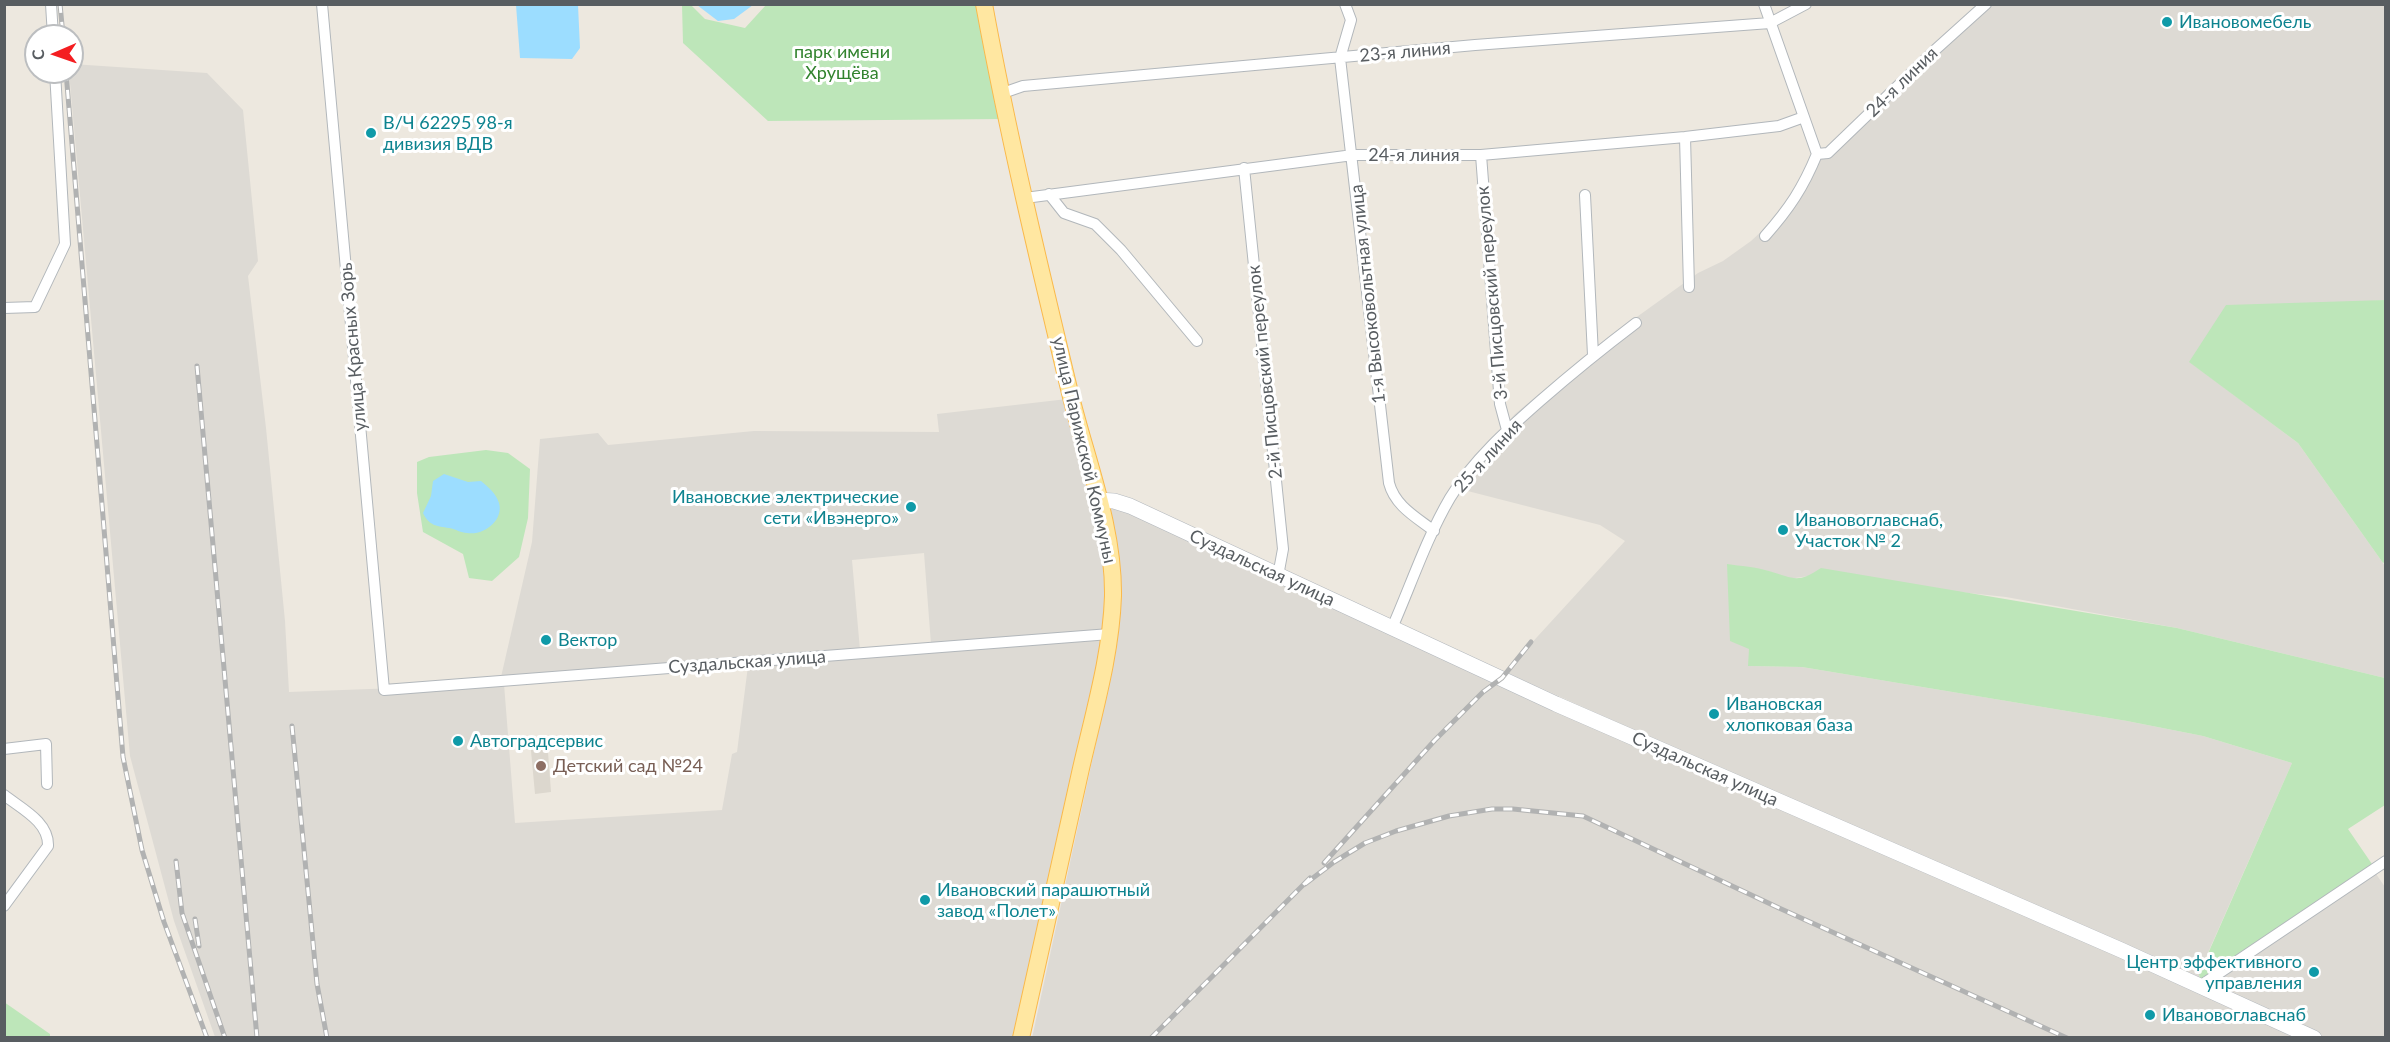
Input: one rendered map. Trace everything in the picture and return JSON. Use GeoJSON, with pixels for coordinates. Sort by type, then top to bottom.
{"type":"FeatureCollection","features":[{"type":"Feature","properties":{"kind":"main road","name":"улица Парижской Коммуны"},"geometry":{"type":"LineString","coordinates":[[984,4],[1000,93],[1098,500],[1111,564],[1113,595],[1110,634],[1098,694],[1021,1038]]}},
{"type":"Feature","properties":{"kind":"main road","name":"Суздальская улица"},"geometry":{"type":"LineString","coordinates":[[1098,500],[1114,501],[1130,506],[1690,764],[2314,1038]]}},
{"type":"Feature","properties":{"kind":"street"},"geometry":{"type":"LineString","coordinates":[[51,4],[52,24]]}},
{"type":"Feature","properties":{"kind":"street","name":"улица Красных Зорь"},"geometry":{"type":"LineString","coordinates":[[322,4],[384,690]]}},
{"type":"Feature","properties":{"kind":"street","name":"1-я Высоковольтная улица"},"geometry":{"type":"LineString","coordinates":[[1345,4],[1351,20],[1340,58],[1353,155],[1389,483],[1393,495],[1402,507],[1434,531]]}},
{"type":"Feature","properties":{"kind":"street"},"geometry":{"type":"LineString","coordinates":[[1764,4],[1817,154],[1805,183],[1788,210],[1765,236]]}},
{"type":"Feature","properties":{"kind":"street","name":"23-я линия"},"geometry":{"type":"LineString","coordinates":[[1000,93],[1023,86],[1770,23],[1806,4]]}},
{"type":"Feature","properties":{"kind":"street","name":"24-я линия"},"geometry":{"type":"LineString","coordinates":[[1817,154],[1828,153],[1986,4]]}},
{"type":"Feature","properties":{"kind":"street"},"geometry":{"type":"LineString","coordinates":[[4,308],[35,307],[65,244],[56,84]]}},
{"type":"Feature","properties":{"kind":"street","name":"24-я линия"},"geometry":{"type":"LineString","coordinates":[[1025,198],[1353,155],[1481,155],[1685,137],[1779,126],[1804,117]]}},
{"type":"Feature","properties":{"kind":"street"},"geometry":{"type":"LineString","coordinates":[[1685,137],[1689,287]]}},
{"type":"Feature","properties":{"kind":"street","name":"3-й Писцовский переулок"},"geometry":{"type":"LineString","coordinates":[[1481,155],[1500,404],[1507,430]]}},
{"type":"Feature","properties":{"kind":"street","name":"2-й Писцовский переулок"},"geometry":{"type":"LineString","coordinates":[[1244,168],[1282,549],[1278,576]]}},
{"type":"Feature","properties":{"kind":"street"},"geometry":{"type":"LineString","coordinates":[[1049,194],[1064,213],[1095,224],[1121,250],[1197,341]]}},
{"type":"Feature","properties":{"kind":"street"},"geometry":{"type":"LineString","coordinates":[[1585,195],[1593,355]]}},
{"type":"Feature","properties":{"kind":"street","name":"25-я линия"},"geometry":{"type":"LineString","coordinates":[[1392,628],[1434,531],[1451,497],[1468,472],[1507,430],[1593,355],[1636,323]]}},
{"type":"Feature","properties":{"kind":"street","name":"Суздальская улица"},"geometry":{"type":"LineString","coordinates":[[384,690],[1110,634]]}},
{"type":"Feature","properties":{"kind":"street"},"geometry":{"type":"LineString","coordinates":[[4,749],[46,744],[46,784]]}},
{"type":"Feature","properties":{"kind":"street"},"geometry":{"type":"LineString","coordinates":[[4,795],[40,823],[48,836],[48,846],[4,906]]}},
{"type":"Feature","properties":{"kind":"street"},"geometry":{"type":"LineString","coordinates":[[2200,986],[2385,861]]}},
{"type":"Feature","properties":{"kind":"shaded area"},"geometry":{"type":"Polygon","coordinates":[[[1978,5],[2385,5],[2385,300],[2359,302],[2190,362],[2298,443],[2383,563],[2386,568],[2385,678],[2177,628],[2006,597],[1809,576],[1788,579],[1768,571],[1727,565],[1749,649],[1749,666],[1802,667],[2127,721],[2203,736],[2292,763],[2199,973],[2201,984],[1505,672],[1625,541],[1600,525],[1456,488],[1465,470],[1515,414],[1602,342],[1698,273],[1723,261],[1751,241],[1787,208],[1822,151],[1850,134],[1889,90],[1978,5]]]}},
{"type":"Feature","properties":{"kind":"shaded area"},"geometry":{"type":"Polygon","coordinates":[[[84,65],[207,73],[243,110],[258,261],[248,276],[266,428],[285,621],[289,692],[504,684],[515,823],[722,810],[732,754],[737,752],[748,666],[1104,640],[1018,1037],[215,1037],[174,921],[130,756],[70,84],[84,84],[84,65]]]}},
{"type":"Feature","properties":{"kind":"shaded area"},"geometry":{"type":"Polygon","coordinates":[[[1067,399],[1105,559],[1105,630],[931,644],[924,553],[852,560],[860,650],[501,677],[532,542],[540,439],[598,433],[608,445],[754,431],[939,432],[937,414],[1067,399]]]}},
{"type":"Feature","properties":{"kind":"shaded area"},"geometry":{"type":"Polygon","coordinates":[[[1113,503],[2303,1038],[1032,1038],[1117,646],[1119,610],[1108,510],[1113,503]]]}},
{"type":"Feature","properties":{"kind":"shaded area","name":"Детский сад №24"},"geometry":{"type":"Polygon","coordinates":[[[547,739],[551,792],[535,794],[530,740],[547,739]]]}},
{"type":"Feature","properties":{"kind":"shaded area"},"geometry":{"type":"Polygon","coordinates":[[[2374,871],[2385,887],[2385,1037],[2322,1037],[2206,985],[2374,871]]]}},
{"type":"Feature","properties":{"kind":"green space","name":"парк имени Хрущёва"},"geometry":{"type":"Polygon","coordinates":[[[682,5],[691,5],[705,19],[745,28],[766,5],[977,5],[1002,119],[768,121],[683,43],[682,5]]]}},
{"type":"Feature","properties":{"kind":"green space"},"geometry":{"type":"Polygon","coordinates":[[[2385,300],[2386,561],[2383,563],[2298,443],[2189,362],[2226,305],[2385,300]]]}},
{"type":"Feature","properties":{"kind":"green space"},"geometry":{"type":"Polygon","coordinates":[[[486,450],[508,453],[530,469],[528,518],[519,557],[492,581],[469,578],[463,554],[423,532],[417,493],[417,462],[429,457],[486,450]]]}},
{"type":"Feature","properties":{"kind":"green space"},"geometry":{"type":"Polygon","coordinates":[[[1727,564],[1759,568],[1795,578],[1801,578],[1821,568],[2177,628],[2385,678],[2385,805],[2348,829],[2374,867],[2201,984],[2199,974],[2292,763],[2203,736],[2127,721],[1802,667],[1748,666],[1749,649],[1730,641],[1727,564]]]}},
{"type":"Feature","properties":{"kind":"green space"},"geometry":{"type":"Polygon","coordinates":[[[4,1002],[50,1034],[50,1037],[5,1037],[4,1002]]]}},
{"type":"Feature","properties":{"kind":"water"},"geometry":{"type":"Polygon","coordinates":[[[516,5],[578,5],[580,48],[572,59],[520,58],[516,5]]]}},
{"type":"Feature","properties":{"kind":"water"},"geometry":{"type":"Polygon","coordinates":[[[697,5],[753,5],[734,19],[718,21],[697,5]]]}},
{"type":"Feature","properties":{"kind":"water"},"geometry":{"type":"Polygon","coordinates":[[[444,474],[468,482],[481,481],[492,491],[498,499],[500,509],[496,521],[491,526],[480,532],[467,533],[437,526],[428,521],[423,513],[431,496],[433,481],[444,474]]]}},
{"type":"Feature","properties":{"kind":"railway"},"geometry":{"type":"LineString","coordinates":[[60,4],[62,24]]}},
{"type":"Feature","properties":{"kind":"railway"},"geometry":{"type":"LineString","coordinates":[[67,84],[123,757],[142,850],[164,922],[207,1038]]}},
{"type":"Feature","properties":{"kind":"railway"},"geometry":{"type":"LineString","coordinates":[[197,366],[257,1038]]}},
{"type":"Feature","properties":{"kind":"railway"},"geometry":{"type":"LineString","coordinates":[[1324,863],[1435,740],[1483,692],[1502,678],[1531,642]]}},
{"type":"Feature","properties":{"kind":"railway"},"geometry":{"type":"LineString","coordinates":[[292,726],[317,984],[327,1038]]}},
{"type":"Feature","properties":{"kind":"railway"},"geometry":{"type":"LineString","coordinates":[[1305,884],[1334,862],[1365,843],[1396,831],[1449,816],[1492,809],[1583,816],[1779,908],[2067,1038]]}},
{"type":"Feature","properties":{"kind":"railway"},"geometry":{"type":"LineString","coordinates":[[176,861],[182,913],[225,1038]]}},
{"type":"Feature","properties":{"kind":"railway"},"geometry":{"type":"LineString","coordinates":[[1151,1038],[1310,878]]}},
{"type":"Feature","properties":{"kind":"railway"},"geometry":{"type":"LineString","coordinates":[[195,919],[199,946]]}},
{"type":"Feature","properties":{"kind":"place","name":"Ивановомебель"},"geometry":{"type":"Point","coordinates":[2167,22]}},
{"type":"Feature","properties":{"kind":"place","name":"В/Ч 62295 98-я дивизия ВДВ"},"geometry":{"type":"Point","coordinates":[371,133]}},
{"type":"Feature","properties":{"kind":"place","name":"Ивановские электрические сети «Ивэнерго»"},"geometry":{"type":"Point","coordinates":[911,507]}},
{"type":"Feature","properties":{"kind":"place","name":"Ивановоглавснаб, Участок № 2"},"geometry":{"type":"Point","coordinates":[1783,530]}},
{"type":"Feature","properties":{"kind":"place","name":"Вектор"},"geometry":{"type":"Point","coordinates":[546,640]}},
{"type":"Feature","properties":{"kind":"place","name":"Ивановская хлопковая база"},"geometry":{"type":"Point","coordinates":[1714,714]}},
{"type":"Feature","properties":{"kind":"place","name":"Автоградсервис"},"geometry":{"type":"Point","coordinates":[458,741]}},
{"type":"Feature","properties":{"kind":"place","name":"Детский сад №24"},"geometry":{"type":"Point","coordinates":[541,766]}},
{"type":"Feature","properties":{"kind":"place","name":"Ивановский парашютный завод «Полет»"},"geometry":{"type":"Point","coordinates":[925,900]}},
{"type":"Feature","properties":{"kind":"place","name":"Центр эффективного управления"},"geometry":{"type":"Point","coordinates":[2314,972]}},
{"type":"Feature","properties":{"kind":"place","name":"Ивановоглавснаб"},"geometry":{"type":"Point","coordinates":[2150,1015]}}]}
